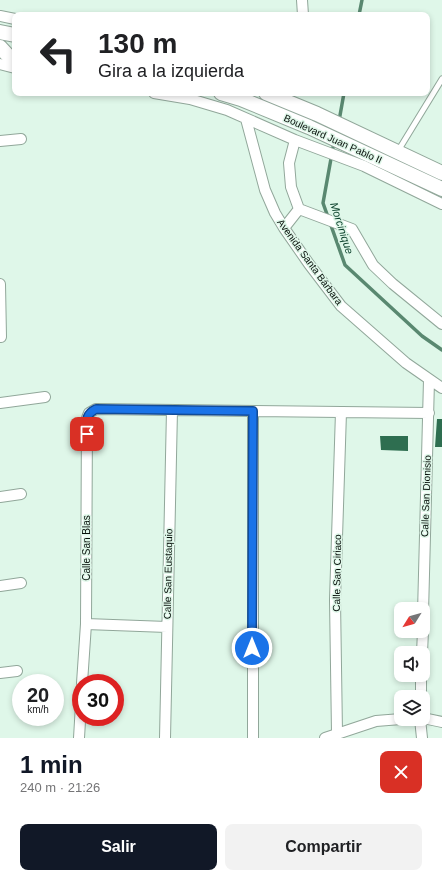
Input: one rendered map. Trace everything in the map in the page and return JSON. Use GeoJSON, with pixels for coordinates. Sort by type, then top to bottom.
{"type":"FeatureCollection","features":[{"type":"Feature","properties":{"kind":"main road"},"geometry":{"type":"LineString","coordinates":[[0,32],[12,34]]}},
{"type":"Feature","properties":{"kind":"main road"},"geometry":{"type":"LineString","coordinates":[[0,47],[12,49]]}},
{"type":"Feature","properties":{"kind":"main road"},"geometry":{"type":"LineString","coordinates":[[0,47],[12,59]]}},
{"type":"Feature","properties":{"kind":"main road","name":"Boulevard Juan Pablo II"},"geometry":{"type":"LineString","coordinates":[[232,96],[309,127],[442,189]]}},
{"type":"Feature","properties":{"kind":"main road","name":"Boulevard Juan Pablo II"},"geometry":{"type":"LineString","coordinates":[[288,98],[318,114],[442,173]]}},
{"type":"Feature","properties":{"kind":"street"},"geometry":{"type":"LineString","coordinates":[[302,0],[303,12]]}},
{"type":"Feature","properties":{"kind":"street"},"geometry":{"type":"LineString","coordinates":[[0,16],[12,18]]}},
{"type":"Feature","properties":{"kind":"street"},"geometry":{"type":"LineString","coordinates":[[0,64],[12,67]]}},
{"type":"Feature","properties":{"kind":"street"},"geometry":{"type":"LineString","coordinates":[[188,96],[227,110],[295,140],[364,166],[442,204]]}},
{"type":"Feature","properties":{"kind":"street","name":"Avenida Santa Bárbara"},"geometry":{"type":"LineString","coordinates":[[246,119],[265,190],[275,213],[284,228],[341,306],[406,363],[442,388]]}},
{"type":"Feature","properties":{"kind":"street"},"geometry":{"type":"LineString","coordinates":[[0,142],[21,139]]}},
{"type":"Feature","properties":{"kind":"street"},"geometry":{"type":"LineString","coordinates":[[295,140],[289,163],[291,187],[299,209],[352,229],[373,265],[393,284],[442,324]]}},
{"type":"Feature","properties":{"kind":"street"},"geometry":{"type":"LineString","coordinates":[[284,228],[299,209]]}},
{"type":"Feature","properties":{"kind":"street"},"geometry":{"type":"LineString","coordinates":[[0,284],[1,337]]}},
{"type":"Feature","properties":{"kind":"street","name":"Calle San Dionisio"},"geometry":{"type":"LineString","coordinates":[[423,602],[429,380]]}},
{"type":"Feature","properties":{"kind":"street"},"geometry":{"type":"LineString","coordinates":[[0,404],[44,397]]}},
{"type":"Feature","properties":{"kind":"street","name":"Calle San Blas"},"geometry":{"type":"LineString","coordinates":[[83,674],[86,624],[87,418],[89,412],[96,409],[172,410]]}},
{"type":"Feature","properties":{"kind":"street"},"geometry":{"type":"LineString","coordinates":[[172,410],[429,413]]}},
{"type":"Feature","properties":{"kind":"street","name":"Calle San Eustaquio"},"geometry":{"type":"LineString","coordinates":[[165,738],[172,410]]}},
{"type":"Feature","properties":{"kind":"street"},"geometry":{"type":"LineString","coordinates":[[253,411],[253,738]]}},
{"type":"Feature","properties":{"kind":"street","name":"Calle San Ciriaco"},"geometry":{"type":"LineString","coordinates":[[337,733],[335,600],[340,412]]}},
{"type":"Feature","properties":{"kind":"street"},"geometry":{"type":"LineString","coordinates":[[0,497],[21,494]]}},
{"type":"Feature","properties":{"kind":"street"},"geometry":{"type":"LineString","coordinates":[[0,586],[20,583]]}},
{"type":"Feature","properties":{"kind":"street"},"geometry":{"type":"LineString","coordinates":[[86,624],[167,627]]}},
{"type":"Feature","properties":{"kind":"street"},"geometry":{"type":"LineString","coordinates":[[0,673],[17,671]]}},
{"type":"Feature","properties":{"kind":"street"},"geometry":{"type":"LineString","coordinates":[[325,738],[376,721],[394,720]]}},
{"type":"Feature","properties":{"kind":"street"},"geometry":{"type":"LineString","coordinates":[[430,720],[442,722]]}},
{"type":"Feature","properties":{"kind":"street"},"geometry":{"type":"LineString","coordinates":[[79,738],[80,726]]}},
{"type":"Feature","properties":{"kind":"street"},"geometry":{"type":"LineString","coordinates":[[422,726],[422,738]]}},
{"type":"Feature","properties":{"kind":"lane"},"geometry":{"type":"LineString","coordinates":[[397,152],[442,79]]}},
{"type":"Feature","properties":{"kind":"building"},"geometry":{"type":"Polygon","coordinates":[[[437,419],[442,419],[442,447],[435,447],[437,419]]]}},
{"type":"Feature","properties":{"kind":"building"},"geometry":{"type":"Polygon","coordinates":[[[380,436],[408,436],[408,451],[381,450],[380,436]]]}},
{"type":"Feature","properties":{"kind":"waterway","name":"Morcinique"},"geometry":{"type":"LineString","coordinates":[[360,12],[362,0]]}},
{"type":"Feature","properties":{"kind":"waterway","name":"Morcinique"},"geometry":{"type":"LineString","coordinates":[[339,121],[343,96]]}},
{"type":"Feature","properties":{"kind":"waterway","name":"Morcinique"},"geometry":{"type":"LineString","coordinates":[[334,142],[323,203],[345,265],[422,336],[442,350]]}},
{"type":"Feature","properties":{"kind":"route"},"geometry":{"type":"LineString","coordinates":[[87,434],[87,418],[89,412],[96,409],[253,411],[252,648]]}}]}
